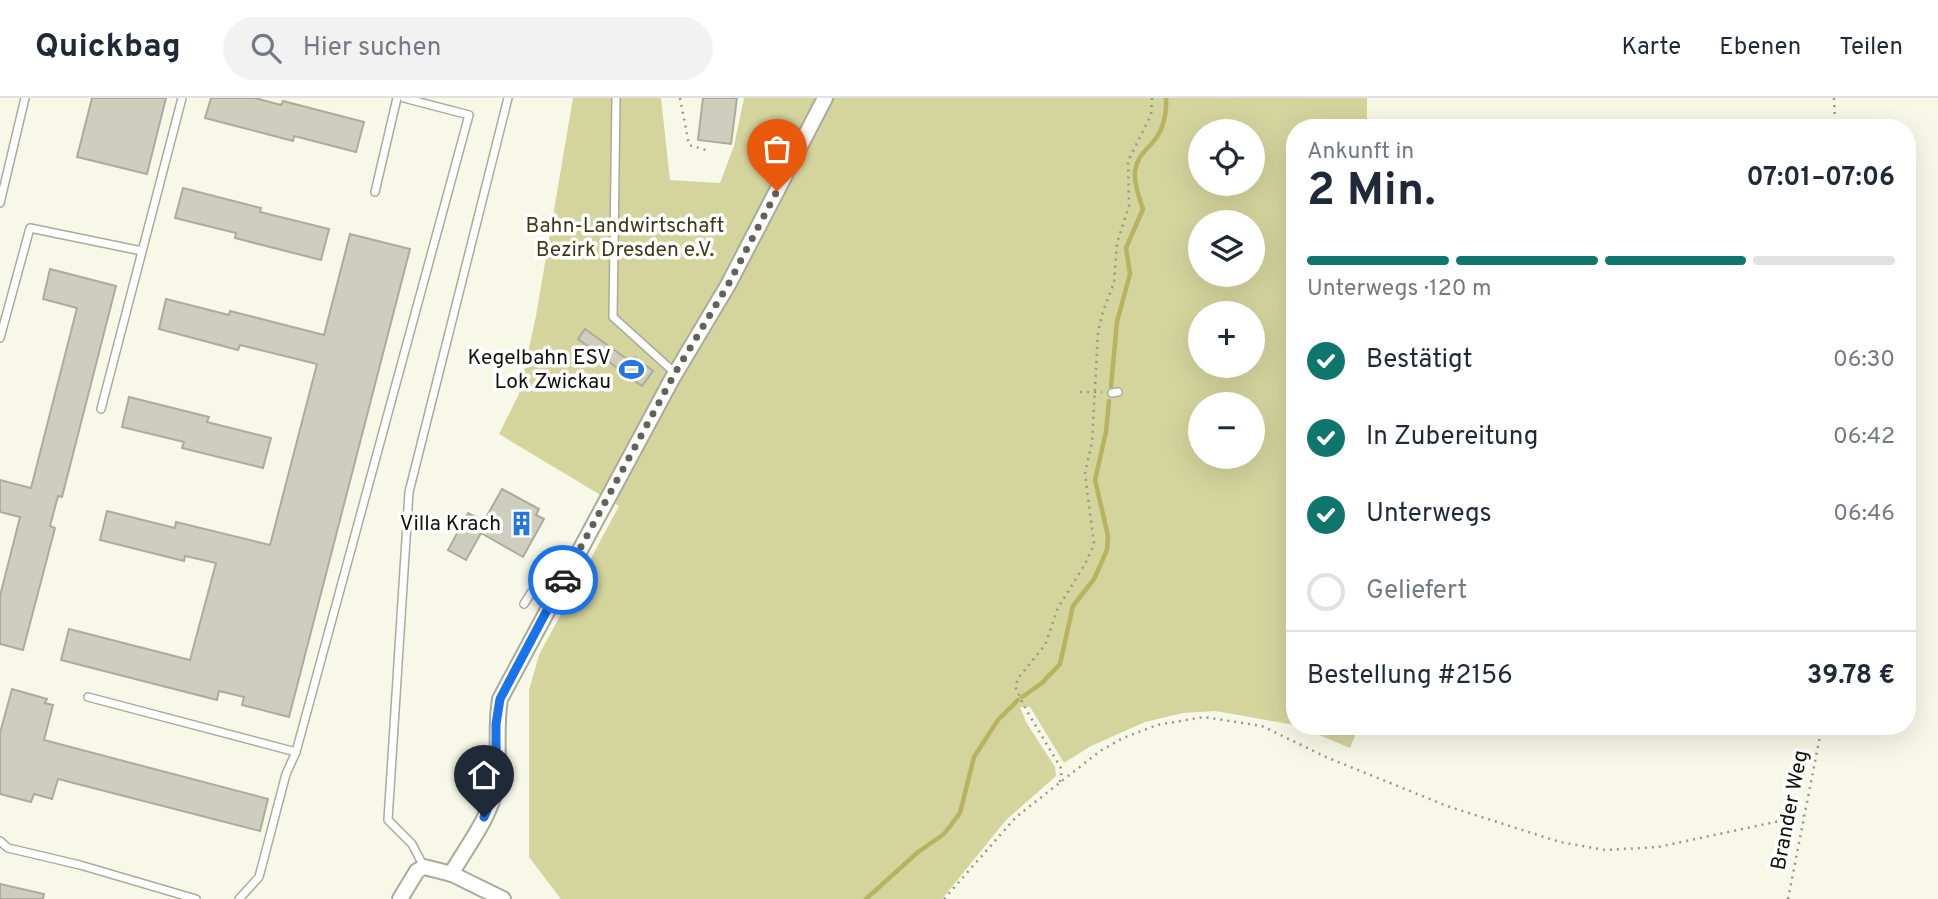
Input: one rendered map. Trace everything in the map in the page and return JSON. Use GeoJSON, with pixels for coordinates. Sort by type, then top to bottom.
{"type":"FeatureCollection","features":[{"type":"Feature","properties":{"kind":"street"},"geometry":{"type":"LineString","coordinates":[[451,874],[484,817],[496,789],[496,724],[500,699],[675,373],[728,285],[825,98]]}},
{"type":"Feature","properties":{"kind":"street"},"geometry":{"type":"LineString","coordinates":[[400,899],[411,878],[424,866],[451,874],[503,899]]}},
{"type":"Feature","properties":{"kind":"lane"},"geometry":{"type":"LineString","coordinates":[[0,203],[25,98]]}},
{"type":"Feature","properties":{"kind":"lane"},"geometry":{"type":"LineString","coordinates":[[101,409],[182,98]]}},
{"type":"Feature","properties":{"kind":"lane"},"geometry":{"type":"LineString","coordinates":[[374,192],[397,98]]}},
{"type":"Feature","properties":{"kind":"lane"},"geometry":{"type":"LineString","coordinates":[[239,899],[259,877],[286,774],[296,752],[469,115],[404,98]]}},
{"type":"Feature","properties":{"kind":"lane"},"geometry":{"type":"LineString","coordinates":[[424,866],[412,844],[388,820],[409,492],[508,98]]}},
{"type":"Feature","properties":{"kind":"lane"},"geometry":{"type":"LineString","coordinates":[[616,98],[613,317],[675,373]]}},
{"type":"Feature","properties":{"kind":"lane"},"geometry":{"type":"LineString","coordinates":[[0,338],[30,228],[142,251]]}},
{"type":"Feature","properties":{"kind":"lane"},"geometry":{"type":"LineString","coordinates":[[524,604],[531,593]]}},
{"type":"Feature","properties":{"kind":"lane"},"geometry":{"type":"LineString","coordinates":[[88,698],[296,752]]}},
{"type":"Feature","properties":{"kind":"lane"},"geometry":{"type":"LineString","coordinates":[[0,841],[8,848],[80,865],[197,899]]}},
{"type":"Feature","properties":{"kind":"path"},"geometry":{"type":"LineString","coordinates":[[680,98],[689,145],[709,151]]}},
{"type":"Feature","properties":{"kind":"path"},"geometry":{"type":"LineString","coordinates":[[1060,783],[1062,770],[1015,686],[1045,645],[1064,596],[1085,564],[1094,544],[1085,473],[1091,442],[1098,332],[1114,283],[1117,243],[1129,206],[1128,161],[1151,115],[1152,98]]}},
{"type":"Feature","properties":{"kind":"path"},"geometry":{"type":"LineString","coordinates":[[1834,98],[1835,119]]}},
{"type":"Feature","properties":{"kind":"path"},"geometry":{"type":"LineString","coordinates":[[1080,392],[1111,392]]}},
{"type":"Feature","properties":{"kind":"path"},"geometry":{"type":"LineString","coordinates":[[944,899],[1016,817],[1089,758],[1124,737],[1157,725],[1204,717],[1262,726],[1326,757],[1447,806],[1584,848],[1634,850],[1658,847],[1804,816]]}},
{"type":"Feature","properties":{"kind":"path","name":"Brander Weg"},"geometry":{"type":"LineString","coordinates":[[1788,899],[1820,735]]}},
{"type":"Feature","properties":{"kind":"green space","name":"Bahn-Landwirtschaft Bezirk Dresden e.V."},"geometry":{"type":"Polygon","coordinates":[[[573,98],[661,98],[670,180],[720,183],[734,146],[744,98],[1367,98],[1367,119],[1286,119],[1286,723],[1215,711],[1183,713],[1145,722],[1091,746],[1064,763],[1030,707],[1020,707],[1026,722],[1055,767],[1056,776],[1006,820],[942,899],[561,899],[529,857],[529,690],[539,655],[619,506],[499,434],[519,394],[536,316],[573,98]]]}},
{"type":"Feature","properties":{"kind":"green space"},"geometry":{"type":"Polygon","coordinates":[[[1319,735],[1355,735],[1350,748],[1319,735]]]}},
{"type":"Feature","properties":{"kind":"building"},"geometry":{"type":"Polygon","coordinates":[[[92,98],[166,98],[147,174],[77,157],[92,98]]]}},
{"type":"Feature","properties":{"kind":"building"},"geometry":{"type":"Polygon","coordinates":[[[211,98],[255,98],[281,105],[283,101],[364,122],[356,152],[294,136],[293,141],[205,118],[211,98]]]}},
{"type":"Feature","properties":{"kind":"building"},"geometry":{"type":"Polygon","coordinates":[[[703,98],[737,98],[731,144],[698,140],[703,98]]]}},
{"type":"Feature","properties":{"kind":"building"},"geometry":{"type":"Polygon","coordinates":[[[183,188],[261,208],[260,212],[329,229],[321,260],[235,238],[236,233],[175,218],[183,188]]]}},
{"type":"Feature","properties":{"kind":"building"},"geometry":{"type":"Polygon","coordinates":[[[350,234],[410,249],[289,717],[242,705],[244,697],[219,691],[217,700],[61,660],[69,629],[190,660],[216,563],[185,556],[184,561],[100,540],[107,511],[175,528],[176,522],[270,545],[317,364],[240,345],[238,350],[159,329],[166,299],[229,315],[230,311],[324,335],[350,234]]]}},
{"type":"Feature","properties":{"kind":"building"},"geometry":{"type":"Polygon","coordinates":[[[50,269],[116,286],[62,497],[58,496],[50,526],[55,528],[23,650],[0,644],[0,596],[20,517],[0,512],[0,480],[31,488],[77,308],[43,299],[50,269]]]}},
{"type":"Feature","properties":{"kind":"building"},"geometry":{"type":"Polygon","coordinates":[[[585,329],[631,362],[635,357],[653,371],[642,386],[578,339],[585,329]]]}},
{"type":"Feature","properties":{"kind":"building"},"geometry":{"type":"Polygon","coordinates":[[[129,397],[209,417],[207,422],[271,438],[263,468],[182,448],[184,442],[122,427],[129,397]]]}},
{"type":"Feature","properties":{"kind":"building","name":"Villa Krach"},"geometry":{"type":"Polygon","coordinates":[[[502,489],[539,509],[536,515],[544,519],[523,557],[481,533],[466,560],[448,550],[468,513],[484,521],[502,489]]]}},
{"type":"Feature","properties":{"kind":"building"},"geometry":{"type":"Polygon","coordinates":[[[12,689],[47,699],[45,703],[53,705],[44,740],[268,799],[260,831],[58,779],[52,799],[34,794],[31,802],[0,794],[0,733],[12,689]]]}},
{"type":"Feature","properties":{"kind":"building"},"geometry":{"type":"Polygon","coordinates":[[[0,884],[44,894],[43,899],[0,899],[0,884]]]}},
{"type":"Feature","properties":{"kind":"waterway"},"geometry":{"type":"LineString","coordinates":[[1111,386],[1117,322],[1130,274],[1126,248],[1143,209],[1136,186],[1135,171],[1141,155],[1160,131],[1165,117],[1166,98]]}},
{"type":"Feature","properties":{"kind":"waterway"},"geometry":{"type":"LineString","coordinates":[[1022,697],[1042,683],[1060,664],[1073,606],[1094,579],[1107,550],[1108,536],[1095,480],[1106,432],[1109,401]]}},
{"type":"Feature","properties":{"kind":"waterway"},"geometry":{"type":"LineString","coordinates":[[866,899],[918,852],[944,834],[960,813],[974,757],[998,720],[1018,700]]}},
{"type":"Feature","properties":{"kind":"way so far"},"geometry":{"type":"LineString","coordinates":[[563,580],[675,373],[728,285],[777,191]]}},
{"type":"Feature","properties":{"kind":"place","name":"Kegelbahn ESV Lok Zwickau"},"geometry":{"type":"Point","coordinates":[631,369]}},
{"type":"Feature","properties":{"kind":"place","name":"Villa Krach"},"geometry":{"type":"Point","coordinates":[521,523]}},
{"type":"Feature","properties":{"kind":"route"},"geometry":{"type":"LineString","coordinates":[[484,817],[496,789],[496,724],[500,699],[563,580]]}}]}
